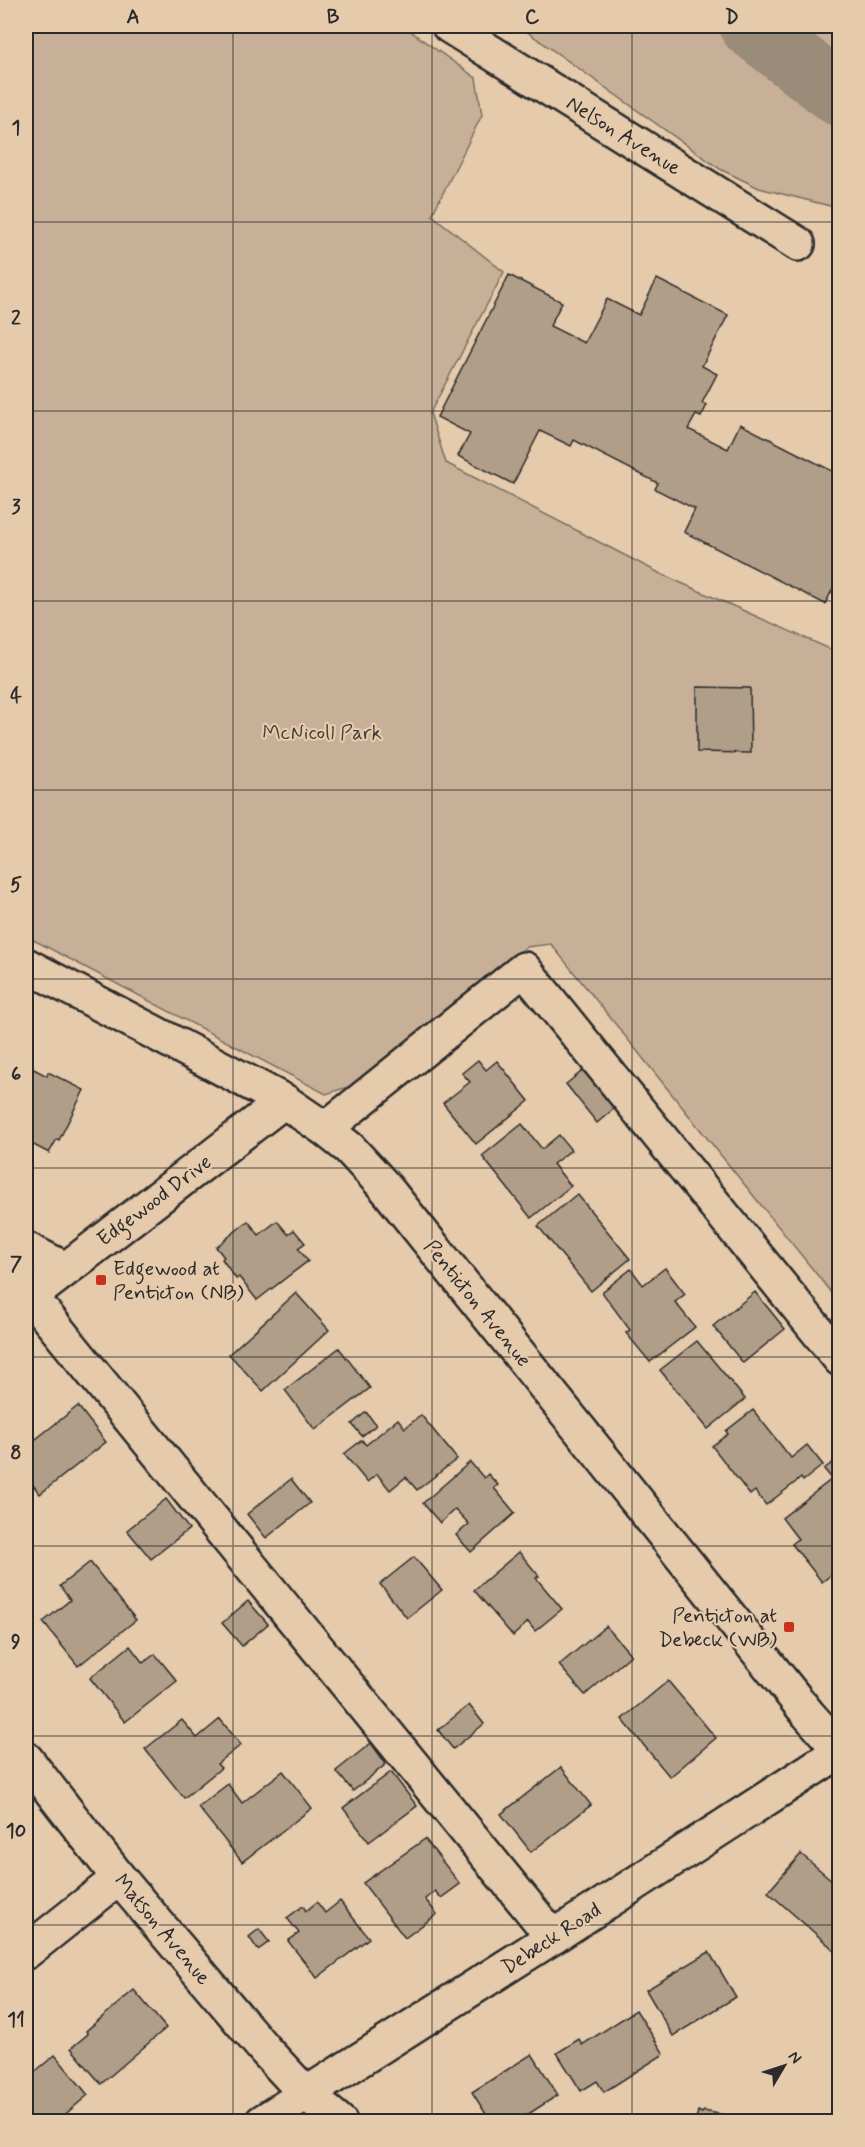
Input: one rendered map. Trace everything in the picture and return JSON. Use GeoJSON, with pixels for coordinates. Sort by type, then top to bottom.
{"type":"FeatureCollection","features":[{"type":"Feature","properties":{"kind":"street","name":"Nelson Avenue"},"geometry":{"type":"LineString","coordinates":[[449,26],[798,244]]}},
{"type":"Feature","properties":{"kind":"street","name":"Penticton Avenue"},"geometry":{"type":"LineString","coordinates":[[26,965],[284,1101],[349,1148],[385,1187],[840,1751]]}},
{"type":"Feature","properties":{"kind":"street"},"geometry":{"type":"LineString","coordinates":[[325,1129],[524,969],[840,1359]]}},
{"type":"Feature","properties":{"kind":"street","name":"Edgewood Drive"},"geometry":{"type":"LineString","coordinates":[[28,1298],[284,1101]]}},
{"type":"Feature","properties":{"kind":"street"},"geometry":{"type":"LineString","coordinates":[[26,1249],[65,1269]]}},
{"type":"Feature","properties":{"kind":"street"},"geometry":{"type":"LineString","coordinates":[[28,1298],[553,1937]]}},
{"type":"Feature","properties":{"kind":"street","name":"Debeck Road"},"geometry":{"type":"LineString","coordinates":[[262,2121],[553,1937],[840,1751]]}},
{"type":"Feature","properties":{"kind":"street","name":"Matson Avenue"},"geometry":{"type":"LineString","coordinates":[[26,1759],[119,1878],[265,2050],[306,2094],[340,2121]]}},
{"type":"Feature","properties":{"kind":"street"},"geometry":{"type":"LineString","coordinates":[[26,1952],[119,1878]]}},
{"type":"Feature","properties":{"kind":"green space","name":"McNicoll Park"},"geometry":{"type":"Polygon","coordinates":[[[26,26],[403,26],[476,78],[482,115],[432,215],[504,272],[430,413],[446,463],[661,574],[839,653],[839,1302],[551,944],[526,947],[357,1084],[326,1094],[26,936],[26,26]]]}},
{"type":"Feature","properties":{"kind":"green space"},"geometry":{"type":"Polygon","coordinates":[[[519,26],[839,26],[839,211],[834,207],[759,188],[720,169],[519,26]]]}},
{"type":"Feature","properties":{"kind":"building"},"geometry":{"type":"Polygon","coordinates":[[[509,275],[562,302],[550,326],[584,343],[607,299],[639,315],[657,279],[728,315],[702,366],[717,374],[702,403],[707,405],[701,417],[696,415],[688,429],[728,449],[740,424],[840,475],[840,575],[825,604],[684,532],[695,509],[655,489],[658,483],[574,440],[571,446],[540,431],[513,484],[458,456],[470,434],[437,417],[509,275]]]}},
{"type":"Feature","properties":{"kind":"building"},"geometry":{"type":"Polygon","coordinates":[[[697,687],[750,688],[751,753],[697,752],[697,687]]]}},
{"type":"Feature","properties":{"kind":"building"},"geometry":{"type":"Polygon","coordinates":[[[478,1060],[486,1070],[497,1061],[529,1101],[476,1144],[443,1103],[470,1082],[462,1073],[478,1060]]]}},
{"type":"Feature","properties":{"kind":"building"},"geometry":{"type":"Polygon","coordinates":[[[26,1065],[47,1076],[48,1072],[84,1090],[59,1140],[57,1139],[49,1153],[26,1141],[26,1065]]]}},
{"type":"Feature","properties":{"kind":"building"},"geometry":{"type":"Polygon","coordinates":[[[585,1069],[616,1107],[597,1123],[566,1084],[585,1069]]]}},
{"type":"Feature","properties":{"kind":"building"},"geometry":{"type":"Polygon","coordinates":[[[522,1124],[542,1149],[559,1135],[571,1150],[553,1164],[571,1186],[531,1218],[482,1156],[522,1124]]]}},
{"type":"Feature","properties":{"kind":"building"},"geometry":{"type":"Polygon","coordinates":[[[577,1194],[630,1259],[591,1291],[538,1226],[577,1194]]]}},
{"type":"Feature","properties":{"kind":"building"},"geometry":{"type":"Polygon","coordinates":[[[248,1221],[259,1235],[277,1221],[288,1234],[294,1230],[305,1243],[298,1248],[308,1261],[257,1300],[239,1277],[236,1279],[216,1247],[248,1221]]]}},
{"type":"Feature","properties":{"kind":"building"},"geometry":{"type":"Polygon","coordinates":[[[665,1268],[685,1294],[675,1302],[695,1327],[650,1362],[626,1333],[630,1330],[602,1292],[631,1269],[643,1285],[665,1268]]]}},
{"type":"Feature","properties":{"kind":"building"},"geometry":{"type":"Polygon","coordinates":[[[755,1292],[785,1329],[743,1363],[713,1326],[755,1292]]]}},
{"type":"Feature","properties":{"kind":"building"},"geometry":{"type":"Polygon","coordinates":[[[296,1293],[329,1330],[263,1391],[229,1354],[296,1293]]]}},
{"type":"Feature","properties":{"kind":"building"},"geometry":{"type":"Polygon","coordinates":[[[697,1341],[745,1399],[708,1429],[660,1370],[697,1341]]]}},
{"type":"Feature","properties":{"kind":"building"},"geometry":{"type":"Polygon","coordinates":[[[339,1348],[370,1388],[315,1430],[285,1390],[339,1348]]]}},
{"type":"Feature","properties":{"kind":"building"},"geometry":{"type":"Polygon","coordinates":[[[78,1406],[106,1442],[40,1494],[26,1476],[26,1453],[30,1449],[27,1446],[78,1406]]]}},
{"type":"Feature","properties":{"kind":"building"},"geometry":{"type":"Polygon","coordinates":[[[753,1410],[791,1458],[807,1445],[823,1465],[803,1481],[801,1478],[766,1505],[755,1491],[750,1495],[712,1446],[728,1434],[726,1431],[753,1410]]]}},
{"type":"Feature","properties":{"kind":"building"},"geometry":{"type":"Polygon","coordinates":[[[366,1412],[376,1425],[362,1436],[352,1424],[366,1412]]]}},
{"type":"Feature","properties":{"kind":"building"},"geometry":{"type":"Polygon","coordinates":[[[421,1415],[457,1459],[417,1490],[406,1477],[390,1490],[377,1474],[367,1482],[344,1454],[362,1440],[366,1445],[398,1419],[405,1428],[421,1415]]]}},
{"type":"Feature","properties":{"kind":"building"},"geometry":{"type":"Polygon","coordinates":[[[840,1457],[840,1488],[824,1469],[840,1457]]]}},
{"type":"Feature","properties":{"kind":"building"},"geometry":{"type":"Polygon","coordinates":[[[470,1462],[484,1478],[488,1474],[498,1485],[494,1488],[515,1513],[471,1552],[456,1535],[469,1524],[455,1509],[440,1523],[423,1503],[470,1462]]]}},
{"type":"Feature","properties":{"kind":"building"},"geometry":{"type":"Polygon","coordinates":[[[291,1479],[310,1503],[266,1538],[247,1514],[291,1479]]]}},
{"type":"Feature","properties":{"kind":"building"},"geometry":{"type":"Polygon","coordinates":[[[832,1479],[840,1489],[840,1568],[822,1582],[792,1544],[798,1539],[782,1518],[832,1479]]]}},
{"type":"Feature","properties":{"kind":"building"},"geometry":{"type":"Polygon","coordinates":[[[166,1499],[189,1529],[151,1559],[127,1530],[166,1499]]]}},
{"type":"Feature","properties":{"kind":"building"},"geometry":{"type":"Polygon","coordinates":[[[519,1552],[539,1576],[536,1578],[562,1609],[535,1631],[528,1622],[513,1636],[474,1590],[519,1552]]]}},
{"type":"Feature","properties":{"kind":"building"},"geometry":{"type":"Polygon","coordinates":[[[414,1557],[442,1590],[407,1618],[380,1584],[414,1557]]]}},
{"type":"Feature","properties":{"kind":"building"},"geometry":{"type":"Polygon","coordinates":[[[90,1562],[136,1620],[78,1666],[43,1622],[70,1600],[60,1586],[90,1562]]]}},
{"type":"Feature","properties":{"kind":"building"},"geometry":{"type":"Polygon","coordinates":[[[248,1601],[268,1624],[242,1646],[222,1623],[248,1601]]]}},
{"type":"Feature","properties":{"kind":"building"},"geometry":{"type":"Polygon","coordinates":[[[606,1626],[631,1655],[585,1695],[559,1665],[606,1626]]]}},
{"type":"Feature","properties":{"kind":"building"},"geometry":{"type":"Polygon","coordinates":[[[130,1646],[143,1663],[155,1654],[177,1681],[125,1722],[90,1678],[130,1646]]]}},
{"type":"Feature","properties":{"kind":"building"},"geometry":{"type":"Polygon","coordinates":[[[668,1681],[716,1738],[670,1777],[622,1719],[668,1681]]]}},
{"type":"Feature","properties":{"kind":"building"},"geometry":{"type":"Polygon","coordinates":[[[469,1705],[484,1724],[453,1749],[438,1730],[469,1705]]]}},
{"type":"Feature","properties":{"kind":"building"},"geometry":{"type":"Polygon","coordinates":[[[220,1719],[241,1745],[217,1764],[221,1768],[184,1798],[145,1749],[182,1720],[197,1738],[220,1719]]]}},
{"type":"Feature","properties":{"kind":"building"},"geometry":{"type":"Polygon","coordinates":[[[371,1743],[386,1764],[353,1791],[336,1771],[371,1743]]]}},
{"type":"Feature","properties":{"kind":"building"},"geometry":{"type":"Polygon","coordinates":[[[561,1767],[591,1805],[531,1852],[501,1814],[561,1767]]]}},
{"type":"Feature","properties":{"kind":"building"},"geometry":{"type":"Polygon","coordinates":[[[283,1771],[312,1808],[242,1862],[198,1807],[228,1784],[242,1803],[283,1771]]]}},
{"type":"Feature","properties":{"kind":"building"},"geometry":{"type":"Polygon","coordinates":[[[391,1772],[417,1806],[369,1842],[343,1808],[391,1772]]]}},
{"type":"Feature","properties":{"kind":"building"},"geometry":{"type":"Polygon","coordinates":[[[425,1839],[460,1884],[441,1898],[435,1891],[425,1899],[437,1914],[405,1938],[363,1883],[425,1839]]]}},
{"type":"Feature","properties":{"kind":"building"},"geometry":{"type":"Polygon","coordinates":[[[801,1854],[840,1887],[840,1955],[768,1892],[801,1854]]]}},
{"type":"Feature","properties":{"kind":"building"},"geometry":{"type":"Polygon","coordinates":[[[340,1901],[369,1938],[317,1978],[288,1941],[299,1933],[287,1918],[303,1906],[306,1911],[317,1902],[325,1913],[340,1901]]]}},
{"type":"Feature","properties":{"kind":"building"},"geometry":{"type":"Polygon","coordinates":[[[259,1929],[269,1942],[258,1950],[249,1937],[259,1929]]]}},
{"type":"Feature","properties":{"kind":"building"},"geometry":{"type":"Polygon","coordinates":[[[709,1952],[736,1997],[673,2036],[646,1990],[709,1952]]]}},
{"type":"Feature","properties":{"kind":"building"},"geometry":{"type":"Polygon","coordinates":[[[134,1990],[166,2028],[101,2084],[71,2048],[88,2034],[86,2031],[134,1990]]]}},
{"type":"Feature","properties":{"kind":"building"},"geometry":{"type":"Polygon","coordinates":[[[636,2010],[664,2054],[604,2092],[597,2081],[581,2091],[557,2053],[579,2039],[582,2045],[636,2010]]]}},
{"type":"Feature","properties":{"kind":"building"},"geometry":{"type":"Polygon","coordinates":[[[532,2054],[558,2095],[516,2122],[491,2122],[472,2092],[532,2054]]]}},
{"type":"Feature","properties":{"kind":"building"},"geometry":{"type":"Polygon","coordinates":[[[55,2055],[88,2095],[56,2122],[26,2122],[26,2079],[55,2055]]]}},
{"type":"Feature","properties":{"kind":"building"},"geometry":{"type":"Polygon","coordinates":[[[698,2111],[761,2122],[682,2122],[682,2118],[696,2120],[698,2111]]]}},
{"type":"Feature","properties":{"kind":"waterway"},"geometry":{"type":"LineString","coordinates":[[751,26],[840,95]]}},
{"type":"Feature","properties":{"kind":"place","name":"Edgewood at Penticton (NB)"},"geometry":{"type":"Point","coordinates":[101,1280]}},
{"type":"Feature","properties":{"kind":"place","name":"Penticton at Debeck (WB)"},"geometry":{"type":"Point","coordinates":[789,1627]}}]}
